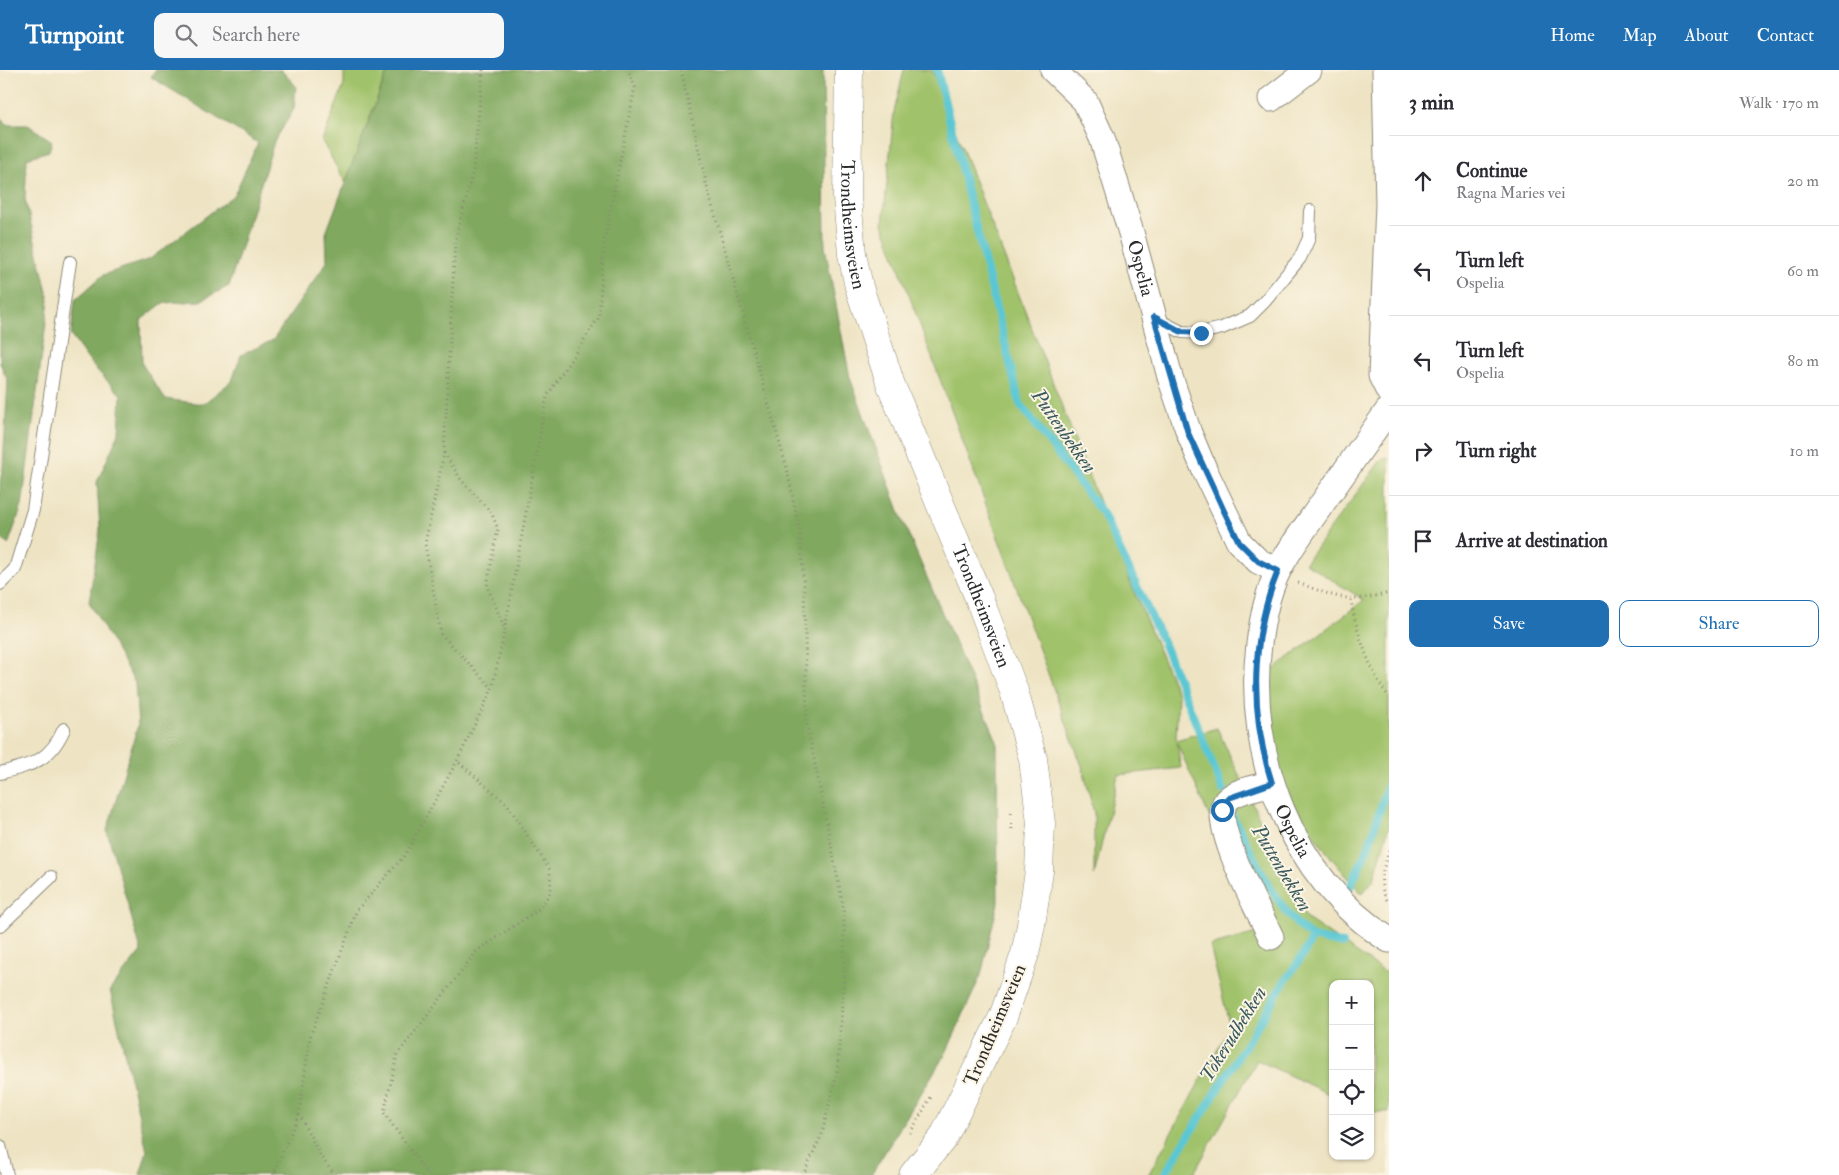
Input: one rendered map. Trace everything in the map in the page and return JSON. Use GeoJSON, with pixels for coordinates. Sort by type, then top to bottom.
{"type":"FeatureCollection","features":[{"type":"Feature","properties":{"kind":"highway","name":"Trondheimsveien"},"geometry":{"type":"LineString","coordinates":[[849,70],[847,197],[852,254],[859,287],[891,384],[979,598],[1014,691],[1033,759],[1041,823],[1036,895],[1025,954],[995,1035],[943,1138],[933,1175]]}},
{"type":"Feature","properties":{"kind":"highway","name":"Trondheimsveien"},"geometry":{"type":"LineString","coordinates":[[913,1175],[943,1138]]}},
{"type":"Feature","properties":{"kind":"street","name":"Ospelia"},"geometry":{"type":"LineString","coordinates":[[1053,70],[1085,101],[1102,138],[1188,433],[1239,542],[1258,561],[1278,571]]}},
{"type":"Feature","properties":{"kind":"street"},"geometry":{"type":"LineString","coordinates":[[1271,99],[1309,70]]}},
{"type":"Feature","properties":{"kind":"street"},"geometry":{"type":"LineString","coordinates":[[1385,70],[1388,204],[1381,376],[1389,392]]}},
{"type":"Feature","properties":{"kind":"street","name":"Ospelia"},"geometry":{"type":"LineString","coordinates":[[1389,409],[1306,527],[1278,571],[1264,612],[1256,670],[1259,730],[1272,783],[1294,833],[1323,880],[1359,918],[1389,940]]}},
{"type":"Feature","properties":{"kind":"street"},"geometry":{"type":"LineString","coordinates":[[1271,937],[1230,849],[1221,817],[1224,804],[1229,798],[1272,783]]}},
{"type":"Feature","properties":{"kind":"lane"},"geometry":{"type":"LineString","coordinates":[[1154,317],[1182,332],[1201,333],[1222,328],[1250,316],[1265,302],[1300,258],[1309,238],[1310,211]]}},
{"type":"Feature","properties":{"kind":"lane"},"geometry":{"type":"LineString","coordinates":[[0,584],[15,569],[33,510],[70,262]]}},
{"type":"Feature","properties":{"kind":"lane"},"geometry":{"type":"LineString","coordinates":[[0,773],[44,758],[56,746],[64,729]]}},
{"type":"Feature","properties":{"kind":"lane"},"geometry":{"type":"LineString","coordinates":[[0,926],[51,877]]}},
{"type":"Feature","properties":{"kind":"lane"},"geometry":{"type":"LineString","coordinates":[[0,1146],[7,1175]]}},
{"type":"Feature","properties":{"kind":"path"},"geometry":{"type":"LineString","coordinates":[[483,70],[473,171],[455,242],[444,453],[425,544],[442,634],[492,689]]}},
{"type":"Feature","properties":{"kind":"path"},"geometry":{"type":"LineString","coordinates":[[273,1175],[299,1114],[310,1036],[357,910],[405,855],[457,761],[492,689],[505,629],[547,396],[599,317],[604,241],[635,87],[628,70]]}},
{"type":"Feature","properties":{"kind":"path"},"geometry":{"type":"LineString","coordinates":[[681,70],[707,187],[786,469],[800,532],[804,586],[806,724],[844,910],[844,978],[837,1073],[822,1134],[804,1175]]}},
{"type":"Feature","properties":{"kind":"path"},"geometry":{"type":"LineString","coordinates":[[444,453],[462,480],[491,512],[498,529],[487,586],[505,629]]}},
{"type":"Feature","properties":{"kind":"path"},"geometry":{"type":"LineString","coordinates":[[1278,571],[1298,583],[1337,598],[1351,600],[1389,593]]}},
{"type":"Feature","properties":{"kind":"path"},"geometry":{"type":"LineString","coordinates":[[1351,600],[1356,628],[1377,677],[1389,696]]}},
{"type":"Feature","properties":{"kind":"path"},"geometry":{"type":"LineString","coordinates":[[428,1175],[384,1113],[397,1055],[477,951],[539,909],[551,891],[550,870],[507,804],[457,761]]}},
{"type":"Feature","properties":{"kind":"path"},"geometry":{"type":"LineString","coordinates":[[1010,805],[1012,837]]}},
{"type":"Feature","properties":{"kind":"path"},"geometry":{"type":"LineString","coordinates":[[1389,851],[1381,885],[1382,891],[1389,902]]}},
{"type":"Feature","properties":{"kind":"path"},"geometry":{"type":"LineString","coordinates":[[908,1137],[936,1090]]}},
{"type":"Feature","properties":{"kind":"path"},"geometry":{"type":"LineString","coordinates":[[299,1114],[321,1157],[335,1175]]}},
{"type":"Feature","properties":{"kind":"green space"},"geometry":{"type":"Polygon","coordinates":[[[155,70],[281,70],[296,86],[294,109],[274,142],[229,286],[200,301],[163,303],[141,320],[142,364],[165,399],[203,404],[232,381],[241,355],[273,340],[327,262],[326,233],[388,70],[823,70],[825,247],[850,378],[902,519],[997,741],[998,903],[981,975],[947,1051],[871,1175],[140,1175],[147,1151],[110,990],[141,951],[107,831],[138,725],[135,683],[89,602],[100,530],[97,482],[119,433],[121,395],[92,365],[71,336],[75,300],[103,275],[150,259],[234,195],[258,143],[151,77],[155,70]]]}},
{"type":"Feature","properties":{"kind":"green space"},"geometry":{"type":"Polygon","coordinates":[[[344,70],[388,70],[346,184],[322,141],[344,85],[344,70]]]}},
{"type":"Feature","properties":{"kind":"green space"},"geometry":{"type":"Polygon","coordinates":[[[904,70],[932,70],[1130,582],[1178,695],[1176,740],[1217,728],[1306,918],[1389,975],[1389,1112],[1374,1112],[1374,980],[1329,980],[1329,1094],[1257,1060],[1193,1175],[1148,1175],[1230,1027],[1210,946],[1260,932],[1177,743],[1181,768],[1118,775],[1094,876],[1094,813],[1083,769],[883,224],[894,112],[904,70]]]}},
{"type":"Feature","properties":{"kind":"green space"},"geometry":{"type":"Polygon","coordinates":[[[0,117],[6,125],[28,125],[52,141],[49,151],[27,158],[25,199],[49,300],[22,506],[8,545],[0,537],[0,482],[3,467],[8,381],[0,363],[0,117]]]}},
{"type":"Feature","properties":{"kind":"green space"},"geometry":{"type":"Polygon","coordinates":[[[1389,458],[1389,826],[1374,879],[1362,894],[1317,840],[1291,801],[1271,759],[1264,736],[1262,723],[1263,706],[1266,675],[1364,600],[1305,563],[1381,460],[1389,458]]]}},
{"type":"Feature","properties":{"kind":"waterway","name":"Puttenbekken"},"geometry":{"type":"LineString","coordinates":[[937,70],[1020,404],[1103,514],[1163,642],[1223,790]]}},
{"type":"Feature","properties":{"kind":"waterway"},"geometry":{"type":"LineString","coordinates":[[1349,889],[1368,848],[1389,781]]}},
{"type":"Feature","properties":{"kind":"waterway","name":"Puttenbekken"},"geometry":{"type":"LineString","coordinates":[[1232,815],[1277,899],[1301,927],[1313,937]]}},
{"type":"Feature","properties":{"kind":"waterway","name":"Tokerudbekken"},"geometry":{"type":"LineString","coordinates":[[1164,1175],[1313,937],[1343,944]]}},
{"type":"Feature","properties":{"kind":"route"},"geometry":{"type":"LineString","coordinates":[[1201,333],[1182,332],[1154,317],[1170,377],[1188,433],[1239,542],[1258,561],[1278,571],[1264,612],[1256,670],[1256,706],[1259,730],[1266,766],[1272,783],[1249,789],[1229,798],[1222,810]]}}]}
